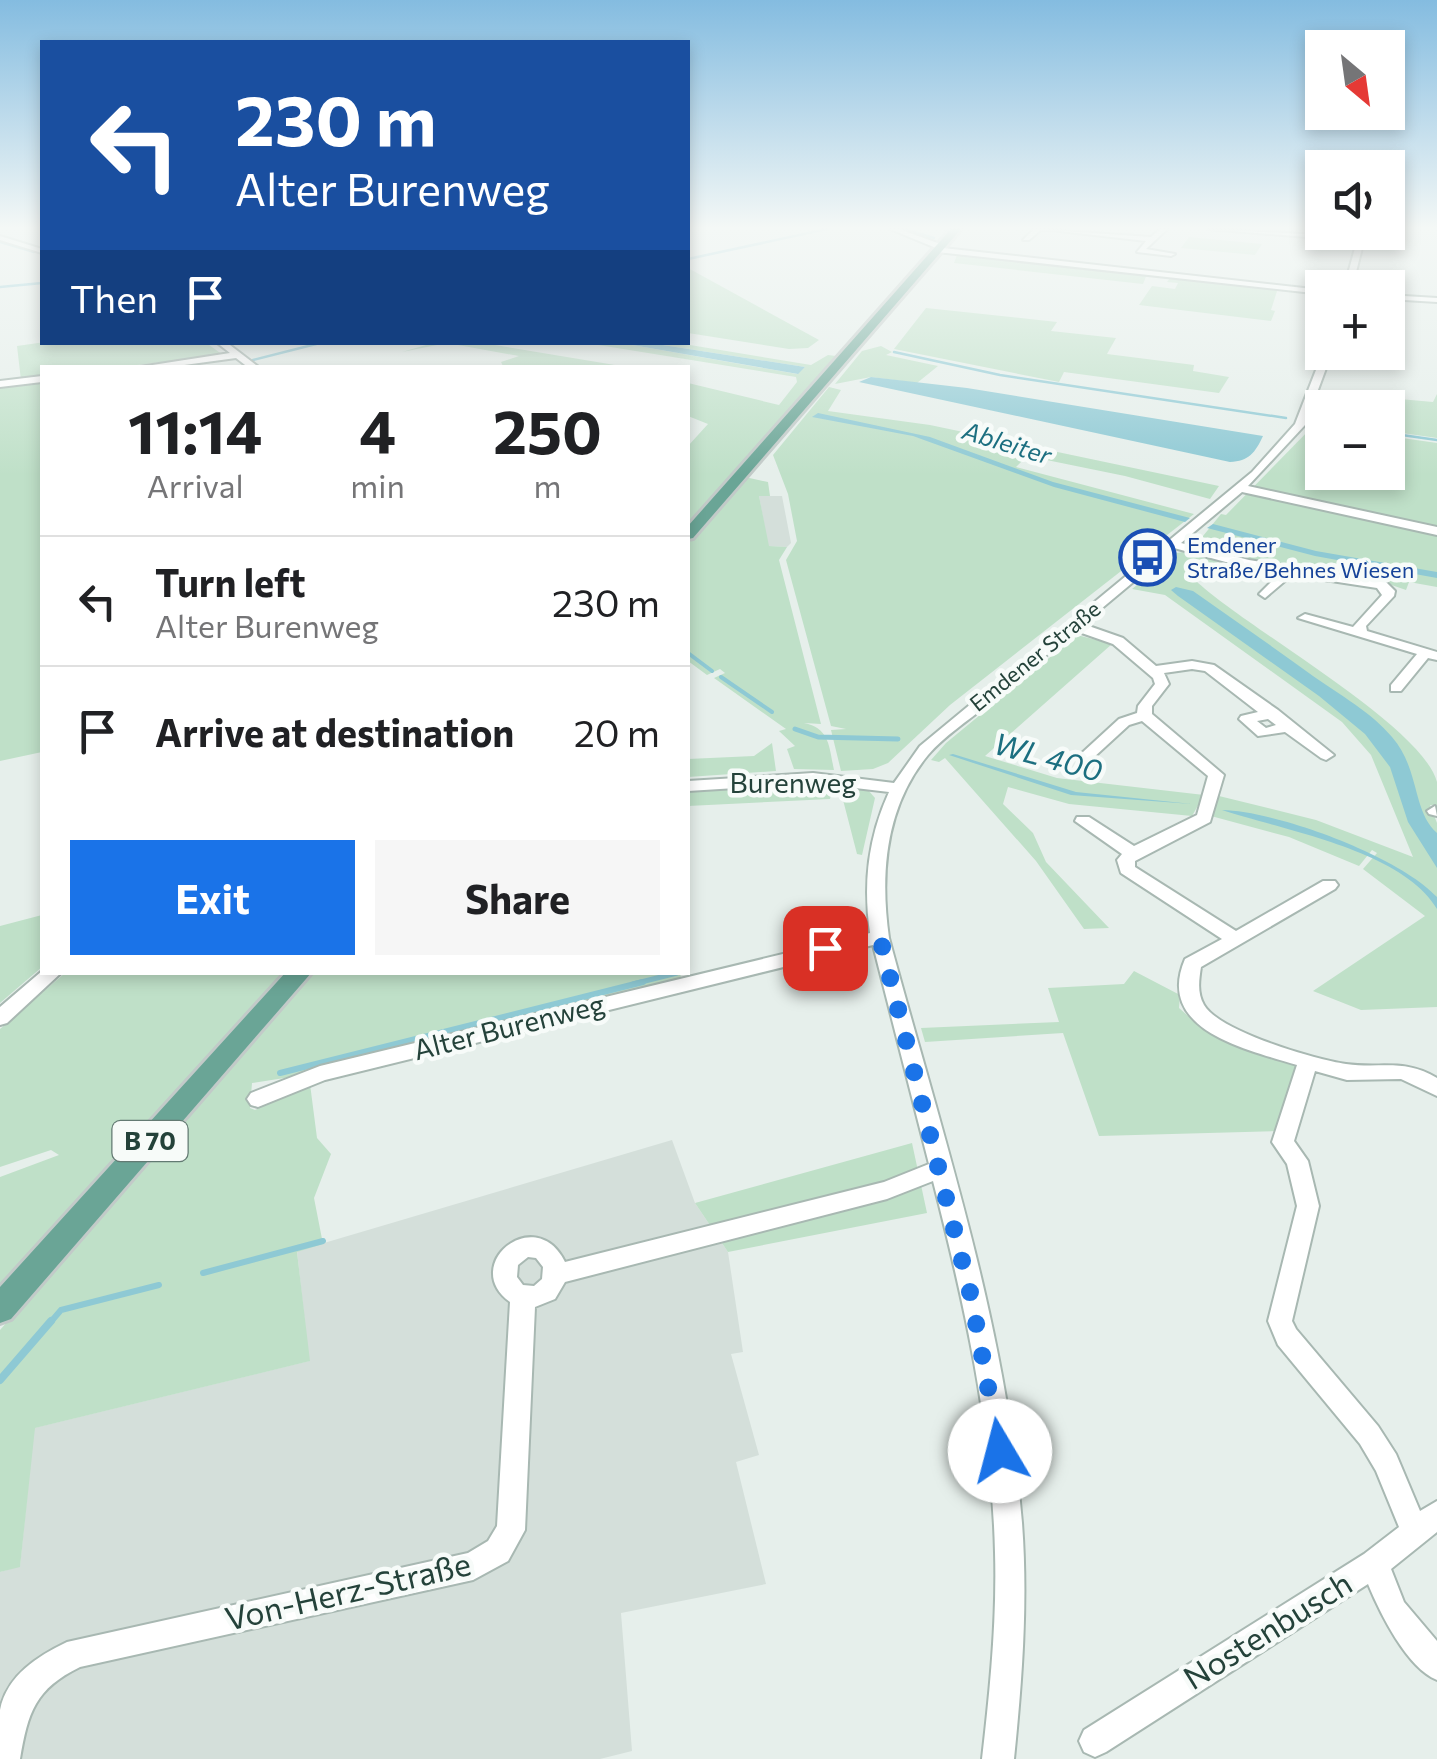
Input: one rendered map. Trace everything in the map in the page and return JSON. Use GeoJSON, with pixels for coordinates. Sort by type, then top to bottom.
{"type":"FeatureCollection","features":[{"type":"Feature","properties":{"kind":"main road"},"geometry":{"type":"LineString","coordinates":[[690,532],[883,311]]}},
{"type":"Feature","properties":{"kind":"main road","name":"B 70"},"geometry":{"type":"LineString","coordinates":[[0,1309],[297,975]]}},
{"type":"Feature","properties":{"kind":"street"},"geometry":{"type":"LineString","coordinates":[[224,345],[252,365]]}},
{"type":"Feature","properties":{"kind":"street"},"geometry":{"type":"LineString","coordinates":[[160,365],[238,355]]}},
{"type":"Feature","properties":{"kind":"street","name":"Emdener Straße"},"geometry":{"type":"LineString","coordinates":[[998,1759],[1008,1666],[1008,1524],[990,1380],[880,938],[873,880],[876,850],[898,788],[925,749],[1240,488],[1300,424],[1321,370]]}},
{"type":"Feature","properties":{"kind":"street"},"geometry":{"type":"LineString","coordinates":[[0,384],[40,379]]}},
{"type":"Feature","properties":{"kind":"street"},"geometry":{"type":"LineString","coordinates":[[1240,488],[1437,531]]}},
{"type":"Feature","properties":{"kind":"street"},"geometry":{"type":"LineString","coordinates":[[1172,544],[1232,561],[1368,581],[1386,588],[1388,596],[1360,625],[1361,632]]}},
{"type":"Feature","properties":{"kind":"street"},"geometry":{"type":"LineString","coordinates":[[1265,594],[1290,570]]}},
{"type":"Feature","properties":{"kind":"street"},"geometry":{"type":"LineString","coordinates":[[1305,618],[1431,655],[1396,688]]}},
{"type":"Feature","properties":{"kind":"street"},"geometry":{"type":"LineString","coordinates":[[1073,625],[1118,642],[1152,671],[1162,684],[1145,706],[1144,714]]}},
{"type":"Feature","properties":{"kind":"street"},"geometry":{"type":"LineString","coordinates":[[1152,671],[1192,664],[1209,668],[1326,754]]}},
{"type":"Feature","properties":{"kind":"street"},"geometry":{"type":"LineString","coordinates":[[1272,713],[1246,719],[1262,733],[1290,726]]}},
{"type":"Feature","properties":{"kind":"street"},"geometry":{"type":"LineString","coordinates":[[1088,755],[1124,722],[1144,714]]}},
{"type":"Feature","properties":{"kind":"street"},"geometry":{"type":"LineString","coordinates":[[1144,714],[1216,775],[1204,818],[1133,853],[1126,860],[1127,868],[1236,939]]}},
{"type":"Feature","properties":{"kind":"street","name":"Burenweg"},"geometry":{"type":"LineString","coordinates":[[690,786],[813,778],[898,788]]}},
{"type":"Feature","properties":{"kind":"street"},"geometry":{"type":"LineString","coordinates":[[1083,821],[1133,853]]}},
{"type":"Feature","properties":{"kind":"street"},"geometry":{"type":"LineString","coordinates":[[1328,885],[1192,964],[1186,982],[1190,1006],[1206,1025],[1308,1061],[1347,1072],[1390,1068],[1419,1075],[1437,1088]]}},
{"type":"Feature","properties":{"kind":"street","name":"Alter Burenweg"},"geometry":{"type":"LineString","coordinates":[[258,1099],[320,1074],[880,938]]}},
{"type":"Feature","properties":{"kind":"street"},"geometry":{"type":"LineString","coordinates":[[0,1018],[50,975]]}},
{"type":"Feature","properties":{"kind":"street"},"geometry":{"type":"LineString","coordinates":[[1308,1061],[1282,1142],[1297,1161],[1308,1206],[1280,1321],[1287,1337],[1370,1435],[1425,1523]]}},
{"type":"Feature","properties":{"kind":"street"},"geometry":{"type":"LineString","coordinates":[[523,1295],[541,1292],[558,1274],[942,1179]]}},
{"type":"Feature","properties":{"kind":"street","name":"Von-Herz-Straße"},"geometry":{"type":"LineString","coordinates":[[4,1759],[12,1710],[26,1686],[47,1666],[78,1654],[474,1566],[498,1551],[511,1530],[523,1295],[504,1280],[505,1265],[517,1252],[543,1250],[556,1259],[558,1274]]}},
{"type":"Feature","properties":{"kind":"street","name":"Nostenbusch"},"geometry":{"type":"LineString","coordinates":[[1095,1741],[1374,1564],[1425,1523]]}},
{"type":"Feature","properties":{"kind":"street"},"geometry":{"type":"LineString","coordinates":[[1374,1564],[1394,1612],[1437,1665]]}},
{"type":"Feature","properties":{"kind":"shaded area"},"geometry":{"type":"Polygon","coordinates":[[[759,496],[782,496],[791,543],[787,547],[768,546],[759,496]]]}},
{"type":"Feature","properties":{"kind":"shaded area"},"geometry":{"type":"Polygon","coordinates":[[[672,1140],[695,1203],[728,1252],[743,1352],[731,1354],[759,1455],[736,1462],[766,1584],[621,1613],[632,1751],[600,1759],[0,1759],[0,1572],[20,1566],[34,1428],[309,1361],[297,1251],[672,1140]]]}},
{"type":"Feature","properties":{"kind":"green space"},"geometry":{"type":"Polygon","coordinates":[[[690,311],[766,311],[819,340],[808,348],[789,349],[690,333],[690,311]]]}},
{"type":"Feature","properties":{"kind":"green space"},"geometry":{"type":"Polygon","coordinates":[[[924,311],[955,311],[1057,322],[1051,331],[1116,338],[1107,354],[1194,365],[1193,371],[1229,377],[1219,393],[1064,372],[1059,382],[894,349],[924,311]]]}},
{"type":"Feature","properties":{"kind":"green space"},"geometry":{"type":"Polygon","coordinates":[[[1189,311],[1275,311],[1271,321],[1189,311]]]}},
{"type":"Feature","properties":{"kind":"green space"},"geometry":{"type":"Polygon","coordinates":[[[40,343],[209,345],[223,355],[137,365],[40,365],[40,377],[21,380],[17,346],[40,343]]]}},
{"type":"Feature","properties":{"kind":"green space"},"geometry":{"type":"Polygon","coordinates":[[[458,345],[495,345],[615,365],[501,362],[519,356],[458,345]]]}},
{"type":"Feature","properties":{"kind":"green space"},"geometry":{"type":"Polygon","coordinates":[[[598,345],[632,345],[797,374],[805,367],[663,345],[690,345],[811,365],[828,355],[836,356],[690,525],[690,444],[708,424],[690,417],[690,383],[779,405],[797,382],[796,377],[598,345]]]}},
{"type":"Feature","properties":{"kind":"green space"},"geometry":{"type":"Polygon","coordinates":[[[881,346],[892,352],[886,355],[938,366],[917,383],[871,377],[835,384],[862,351],[881,346]]]}},
{"type":"Feature","properties":{"kind":"green space"},"geometry":{"type":"Polygon","coordinates":[[[40,382],[40,752],[0,761],[0,388],[40,382]]]}},
{"type":"Feature","properties":{"kind":"green space"},"geometry":{"type":"Polygon","coordinates":[[[829,387],[841,390],[828,411],[930,425],[1219,486],[1210,499],[1027,456],[1016,467],[1194,514],[950,705],[888,763],[873,769],[841,771],[831,730],[846,729],[831,726],[786,560],[797,541],[788,494],[773,455],[829,387]]]}},
{"type":"Feature","properties":{"kind":"green space"},"geometry":{"type":"Polygon","coordinates":[[[1437,394],[1437,438],[1405,433],[1405,400],[1433,402],[1437,394]]]}},
{"type":"Feature","properties":{"kind":"green space"},"geometry":{"type":"Polygon","coordinates":[[[1305,434],[1305,490],[1405,490],[1405,438],[1437,443],[1437,587],[1409,582],[1406,590],[1377,580],[1252,561],[1189,543],[1203,536],[1221,514],[1226,515],[1305,434]]]}},
{"type":"Feature","properties":{"kind":"green space"},"geometry":{"type":"Polygon","coordinates":[[[745,477],[768,482],[770,496],[759,496],[769,546],[787,547],[779,560],[821,724],[804,723],[824,734],[834,770],[794,769],[787,749],[795,746],[779,731],[786,729],[714,678],[725,673],[720,669],[707,675],[690,662],[690,542],[745,477]]]}},
{"type":"Feature","properties":{"kind":"green space"},"geometry":{"type":"Polygon","coordinates":[[[1191,551],[1218,562],[1195,580],[1367,705],[1424,759],[1437,782],[1437,805],[1430,805],[1437,823],[1437,1007],[1361,1010],[1313,991],[1425,916],[1363,869],[1377,853],[1372,850],[1359,866],[1289,837],[1211,816],[1219,796],[1316,820],[1413,857],[1371,755],[1342,722],[1165,595],[1132,589],[1176,553],[1191,551]]]}},
{"type":"Feature","properties":{"kind":"green space"},"geometry":{"type":"Polygon","coordinates":[[[1077,635],[1112,644],[985,756],[1057,778],[1204,795],[1192,816],[1069,804],[1008,787],[1003,804],[1033,833],[1046,862],[1109,928],[1084,929],[1036,861],[945,758],[939,762],[931,760],[946,743],[1077,635]]]}},
{"type":"Feature","properties":{"kind":"green space"},"geometry":{"type":"Polygon","coordinates":[[[772,743],[776,771],[690,777],[690,759],[754,756],[772,743]]]}},
{"type":"Feature","properties":{"kind":"green space"},"geometry":{"type":"Polygon","coordinates":[[[833,784],[830,799],[690,806],[690,790],[833,784]]]}},
{"type":"Feature","properties":{"kind":"green space"},"geometry":{"type":"Polygon","coordinates":[[[845,785],[868,790],[875,798],[862,855],[857,854],[842,796],[845,785]]]}},
{"type":"Feature","properties":{"kind":"green space"},"geometry":{"type":"Polygon","coordinates":[[[40,916],[40,969],[0,1003],[0,926],[40,916]]]}},
{"type":"Feature","properties":{"kind":"green space"},"geometry":{"type":"Polygon","coordinates":[[[1134,971],[1180,995],[1179,1008],[1202,1028],[1296,1066],[1277,1131],[1099,1136],[1063,1033],[925,1042],[921,1028],[1059,1022],[1048,988],[1124,984],[1134,971]]]}},
{"type":"Feature","properties":{"kind":"green space"},"geometry":{"type":"Polygon","coordinates":[[[63,975],[286,975],[0,1296],[0,1177],[59,1155],[51,1150],[0,1167],[0,1029],[63,975]]]}},
{"type":"Feature","properties":{"kind":"green space"},"geometry":{"type":"Polygon","coordinates":[[[312,975],[680,975],[681,978],[405,1045],[310,1074],[252,1083],[250,1108],[255,1110],[310,1084],[317,1138],[331,1154],[314,1198],[323,1244],[297,1252],[310,1361],[35,1428],[20,1567],[0,1572],[0,1330],[312,975]]]}},
{"type":"Feature","properties":{"kind":"green space"},"geometry":{"type":"Polygon","coordinates":[[[912,1143],[927,1213],[728,1252],[695,1203],[912,1143]]]}},
{"type":"Feature","properties":{"kind":"water"},"geometry":{"type":"Polygon","coordinates":[[[632,345],[663,345],[805,367],[798,374],[632,345]]]}},
{"type":"Feature","properties":{"kind":"water"},"geometry":{"type":"Polygon","coordinates":[[[871,377],[967,388],[1263,436],[1251,455],[1230,462],[859,382],[871,377]]]}},
{"type":"Feature","properties":{"kind":"water"},"geometry":{"type":"Polygon","coordinates":[[[818,413],[930,437],[1053,482],[1190,518],[1185,522],[1054,487],[913,436],[812,417],[818,413]]]}},
{"type":"Feature","properties":{"kind":"water"},"geometry":{"type":"Polygon","coordinates":[[[1213,524],[1316,551],[1437,572],[1437,578],[1315,556],[1207,528],[1213,524]]]}},
{"type":"Feature","properties":{"kind":"water"},"geometry":{"type":"Polygon","coordinates":[[[1176,587],[1193,591],[1384,728],[1401,749],[1423,813],[1437,833],[1437,868],[1408,822],[1390,767],[1365,734],[1319,696],[1178,596],[1171,590],[1176,587]]]}},
{"type":"Feature","properties":{"kind":"water"},"geometry":{"type":"Polygon","coordinates":[[[949,755],[1076,792],[1192,804],[1071,795],[949,755]]]}},
{"type":"Feature","properties":{"kind":"water"},"geometry":{"type":"Polygon","coordinates":[[[1222,810],[1273,818],[1367,852],[1419,882],[1437,897],[1437,909],[1398,871],[1370,857],[1222,810]]]}},
{"type":"Feature","properties":{"kind":"waterway"},"geometry":{"type":"LineString","coordinates":[[253,360],[312,345]]}},
{"type":"Feature","properties":{"kind":"waterway"},"geometry":{"type":"LineString","coordinates":[[894,352],[1000,375],[1286,418]]}},
{"type":"Feature","properties":{"kind":"waterway"},"geometry":{"type":"LineString","coordinates":[[1405,435],[1437,440]]}},
{"type":"Feature","properties":{"kind":"waterway","name":"WL 400"},"geometry":{"type":"LineString","coordinates":[[690,654],[712,671]]}},
{"type":"Feature","properties":{"kind":"waterway","name":"WL 400"},"geometry":{"type":"LineString","coordinates":[[721,677],[772,712]]}},
{"type":"Feature","properties":{"kind":"waterway"},"geometry":{"type":"LineString","coordinates":[[795,729],[818,737],[898,739]]}},
{"type":"Feature","properties":{"kind":"waterway"},"geometry":{"type":"LineString","coordinates":[[633,984],[669,975]]}},
{"type":"Feature","properties":{"kind":"waterway"},"geometry":{"type":"LineString","coordinates":[[280,1073],[643,982]]}},
{"type":"Feature","properties":{"kind":"waterway"},"geometry":{"type":"LineString","coordinates":[[203,1273],[323,1241]]}},
{"type":"Feature","properties":{"kind":"waterway"},"geometry":{"type":"LineString","coordinates":[[49,1324],[61,1310],[159,1285]]}},
{"type":"Feature","properties":{"kind":"waterway"},"geometry":{"type":"LineString","coordinates":[[0,1380],[51,1321]]}},
{"type":"Feature","properties":{"kind":"place","name":"Emdener Straße/Behnes Wiesen"},"geometry":{"type":"Point","coordinates":[1148,558]}},
{"type":"Feature","properties":{"kind":"route"},"geometry":{"type":"LineString","coordinates":[[825,948],[880,938],[971,1296],[1000,1451]]}},
{"type":"Feature","properties":{"kind":"water label","name":"Ableiter"},"geometry":{"type":"Point","coordinates":[1007,443]}}]}
